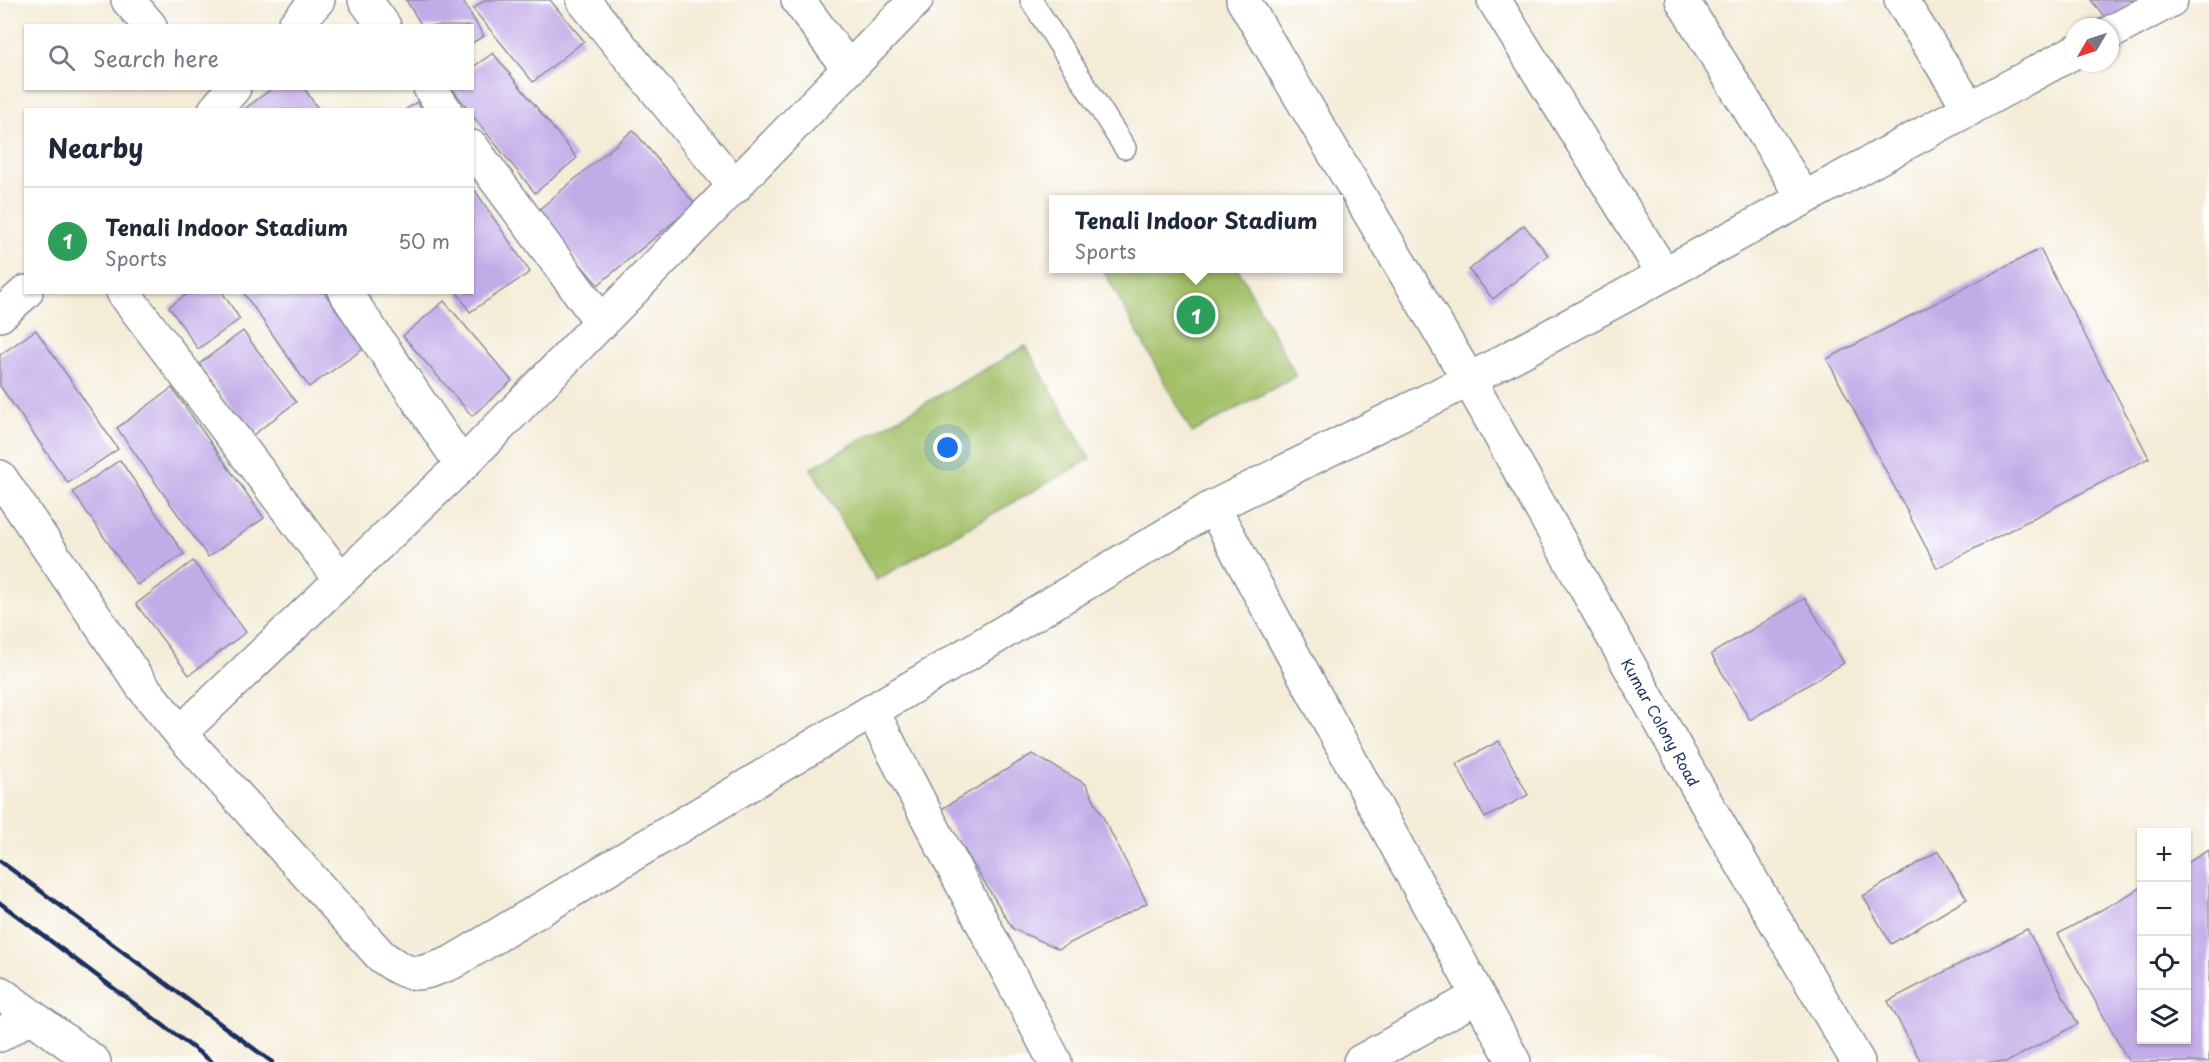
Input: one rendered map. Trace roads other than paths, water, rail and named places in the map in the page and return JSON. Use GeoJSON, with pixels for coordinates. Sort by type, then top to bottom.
{"type":"FeatureCollection","features":[{"type":"Feature","properties":{"kind":"street"},"geometry":{"type":"LineString","coordinates":[[128,0],[148,24]]}},
{"type":"Feature","properties":{"kind":"street"},"geometry":{"type":"LineString","coordinates":[[296,24],[318,0]]}},
{"type":"Feature","properties":{"kind":"street"},"geometry":{"type":"LineString","coordinates":[[365,0],[383,24]]}},
{"type":"Feature","properties":{"kind":"street"},"geometry":{"type":"LineString","coordinates":[[583,0],[735,187]]}},
{"type":"Feature","properties":{"kind":"street"},"geometry":{"type":"LineString","coordinates":[[798,0],[848,68]]}},
{"type":"Feature","properties":{"kind":"street"},"geometry":{"type":"LineString","coordinates":[[180,733],[462,465],[916,0]]}},
{"type":"Feature","properties":{"kind":"street","name":"Kumar Colony Road"},"geometry":{"type":"LineString","coordinates":[[1243,0],[1469,380],[1708,806],[1858,1062]]}},
{"type":"Feature","properties":{"kind":"street"},"geometry":{"type":"LineString","coordinates":[[1494,0],[1664,274]]}},
{"type":"Feature","properties":{"kind":"street"},"geometry":{"type":"LineString","coordinates":[[1682,0],[1804,198]]}},
{"type":"Feature","properties":{"kind":"street"},"geometry":{"type":"LineString","coordinates":[[1901,0],[1970,109]]}},
{"type":"Feature","properties":{"kind":"street"},"geometry":{"type":"LineString","coordinates":[[2119,28],[2171,0]]}},
{"type":"Feature","properties":{"kind":"street"},"geometry":{"type":"LineString","coordinates":[[0,477],[142,686],[180,733],[381,956],[400,970],[421,975],[451,963],[1213,507],[1469,380],[2065,57]]}},
{"type":"Feature","properties":{"kind":"street"},"geometry":{"type":"LineString","coordinates":[[431,90],[444,108]]}},
{"type":"Feature","properties":{"kind":"street"},"geometry":{"type":"LineString","coordinates":[[474,150],[602,323]]}},
{"type":"Feature","properties":{"kind":"street"},"geometry":{"type":"LineString","coordinates":[[0,315],[24,294]]}},
{"type":"Feature","properties":{"kind":"street"},"geometry":{"type":"LineString","coordinates":[[125,294],[341,580]]}},
{"type":"Feature","properties":{"kind":"street"},"geometry":{"type":"LineString","coordinates":[[346,294],[462,465]]}},
{"type":"Feature","properties":{"kind":"street"},"geometry":{"type":"LineString","coordinates":[[1213,507],[1514,1062]]}},
{"type":"Feature","properties":{"kind":"street"},"geometry":{"type":"LineString","coordinates":[[872,711],[1055,1062]]}},
{"type":"Feature","properties":{"kind":"street"},"geometry":{"type":"LineString","coordinates":[[0,993],[94,1062]]}},
{"type":"Feature","properties":{"kind":"street"},"geometry":{"type":"LineString","coordinates":[[1360,1062],[1478,996]]}},
{"type":"Feature","properties":{"kind":"street"},"geometry":{"type":"LineString","coordinates":[[0,1035],[31,1016]]}},
{"type":"Feature","properties":{"kind":"lane"},"geometry":{"type":"LineString","coordinates":[[1031,0],[1125,148]]}},
{"type":"Feature","properties":{"kind":"railway"},"geometry":{"type":"LineString","coordinates":[[0,861],[272,1062]]}},
{"type":"Feature","properties":{"kind":"railway"},"geometry":{"type":"LineString","coordinates":[[0,903],[212,1062]]}},
{"type":"Feature","properties":{"kind":"place","name":"Tenali Indoor Stadium"},"geometry":{"type":"Point","coordinates":[1196,315]}}]}
